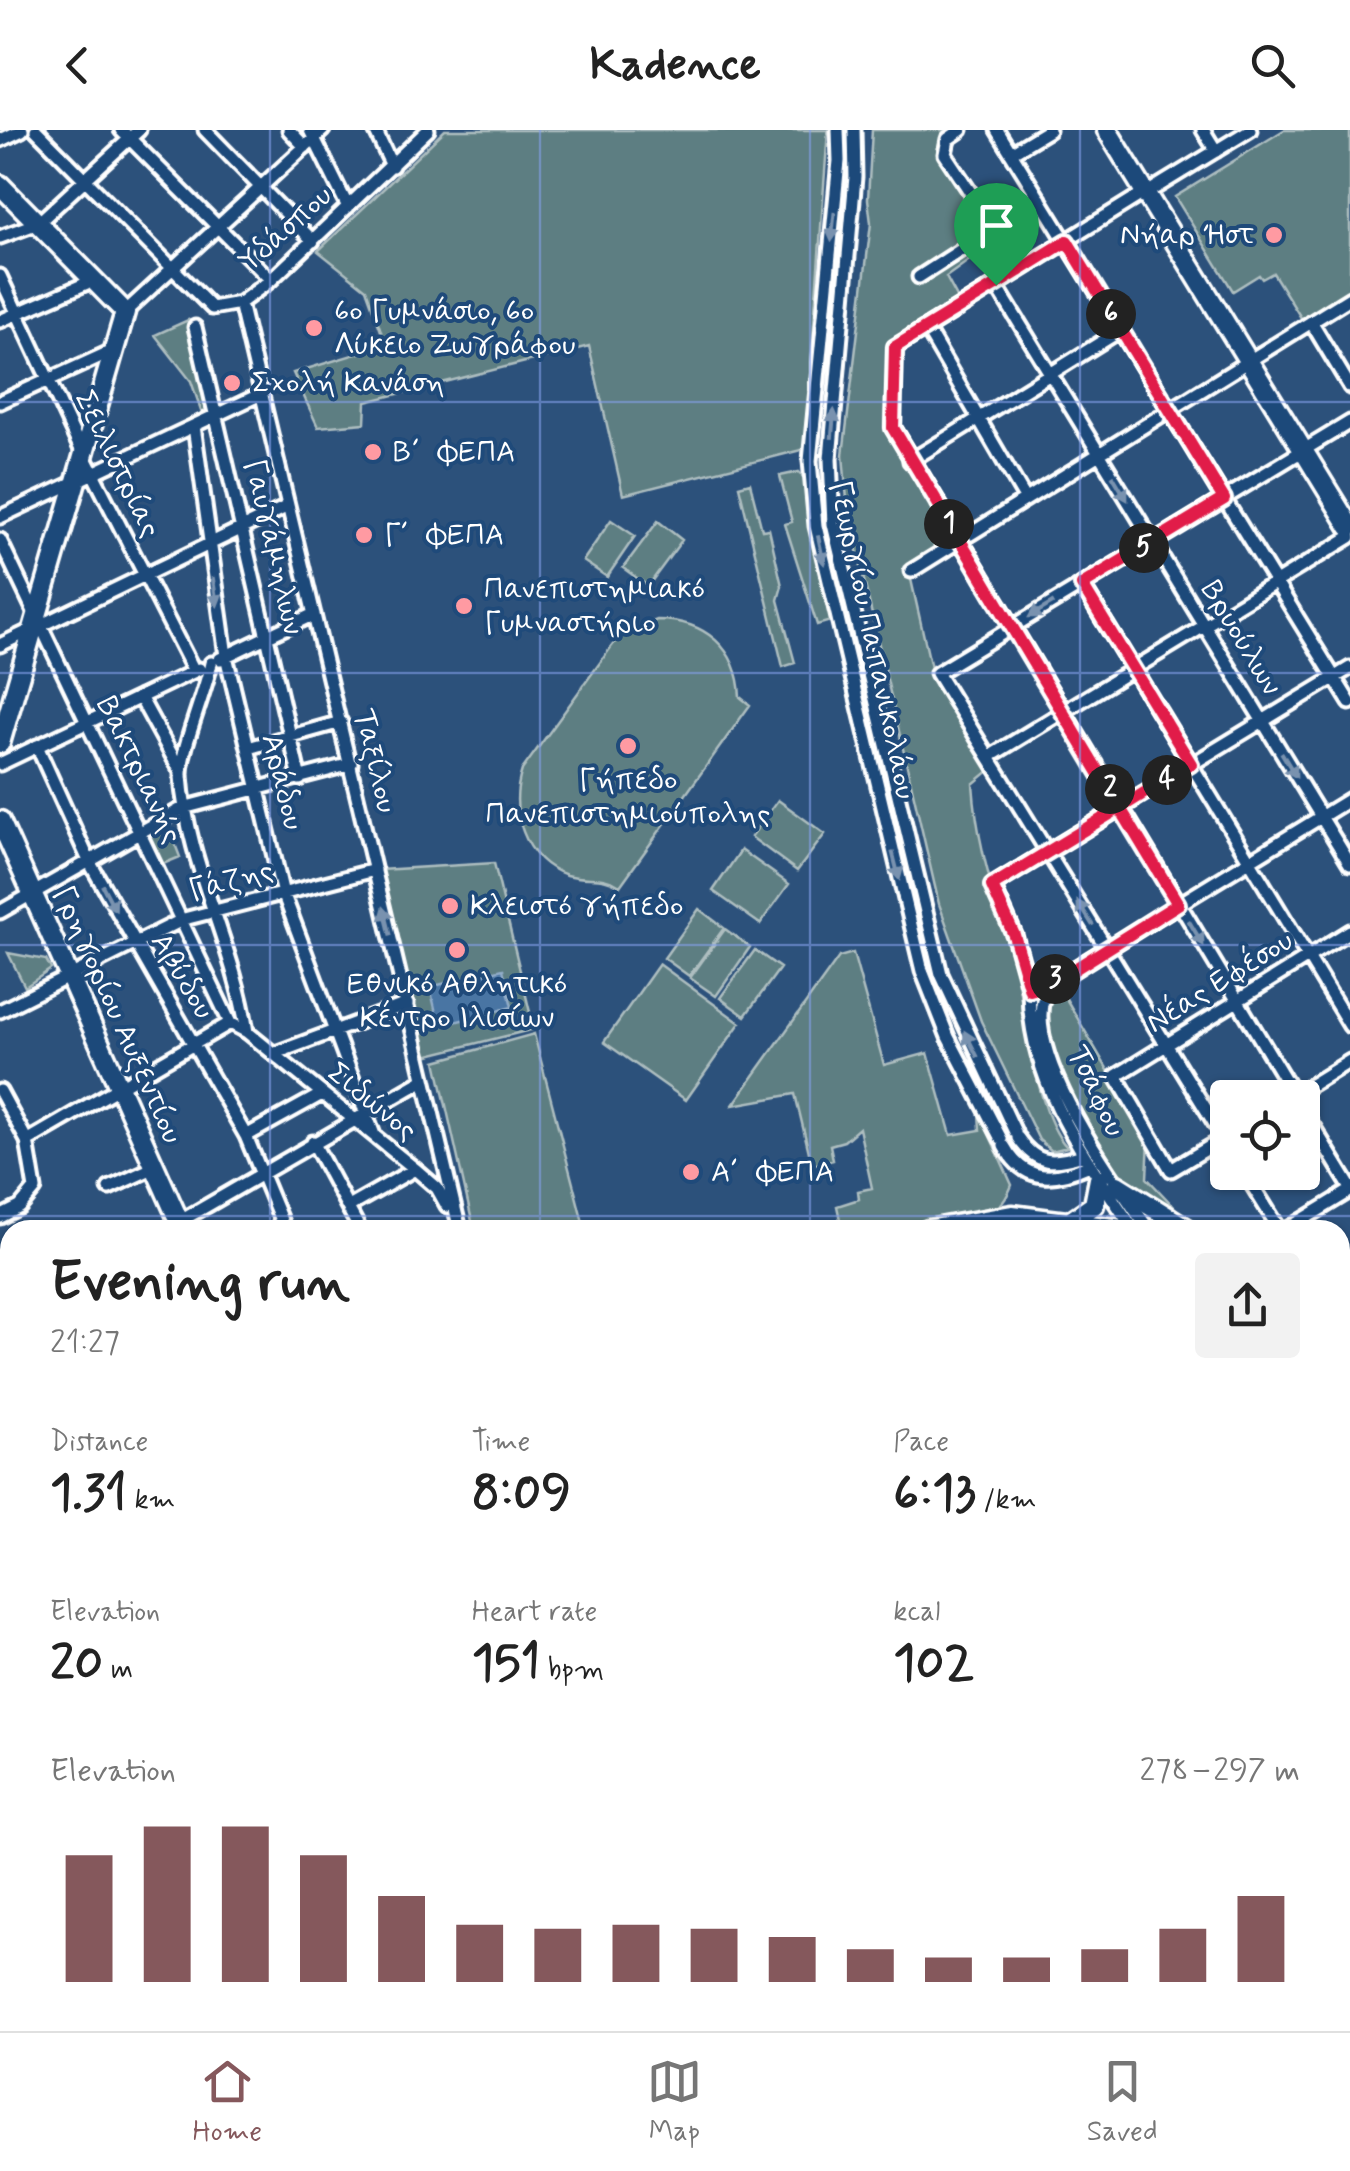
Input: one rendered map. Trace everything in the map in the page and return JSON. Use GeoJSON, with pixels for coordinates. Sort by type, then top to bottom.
{"type":"FeatureCollection","features":[{"type":"Feature","properties":{"kind":"street"},"geometry":{"type":"LineString","coordinates":[[2,139],[22,130]]}},
{"type":"Feature","properties":{"kind":"street"},"geometry":{"type":"LineString","coordinates":[[36,130],[173,268]]}},
{"type":"Feature","properties":{"kind":"street"},"geometry":{"type":"LineString","coordinates":[[205,130],[314,241]]}},
{"type":"Feature","properties":{"kind":"street"},"geometry":{"type":"LineString","coordinates":[[288,130],[313,136]]}},
{"type":"Feature","properties":{"kind":"street"},"geometry":{"type":"LineString","coordinates":[[376,130],[392,166]]}},
{"type":"Feature","properties":{"kind":"street","name":"Υδάσπου"},"geometry":{"type":"LineString","coordinates":[[173,268],[212,308],[240,304],[314,241],[428,130]]}},
{"type":"Feature","properties":{"kind":"street","name":"Γεωργίου Παπανικολάου"},"geometry":{"type":"LineString","coordinates":[[838,130],[840,161],[810,461],[816,526],[922,971],[948,1037],[1019,1168],[1056,1179],[1091,1167]]}},
{"type":"Feature","properties":{"kind":"street","name":"Γεωργίου Παπανικολάου"},"geometry":{"type":"LineString","coordinates":[[854,130],[855,177],[830,459],[833,524],[941,974],[1016,1135],[1042,1161],[1091,1167]]}},
{"type":"Feature","properties":{"kind":"street"},"geometry":{"type":"LineString","coordinates":[[961,130],[948,139],[945,154],[994,228]]}},
{"type":"Feature","properties":{"kind":"street"},"geometry":{"type":"LineString","coordinates":[[996,130],[1350,703]]}},
{"type":"Feature","properties":{"kind":"street"},"geometry":{"type":"LineString","coordinates":[[1011,153],[1049,130]]}},
{"type":"Feature","properties":{"kind":"street"},"geometry":{"type":"LineString","coordinates":[[1107,130],[1150,190],[1253,358],[1350,527]]}},
{"type":"Feature","properties":{"kind":"street"},"geometry":{"type":"LineString","coordinates":[[1119,130],[1150,190]]}},
{"type":"Feature","properties":{"kind":"street"},"geometry":{"type":"LineString","coordinates":[[1202,130],[1216,151]]}},
{"type":"Feature","properties":{"kind":"street"},"geometry":{"type":"LineString","coordinates":[[1250,130],[895,347],[893,428],[1284,1080]]}},
{"type":"Feature","properties":{"kind":"street"},"geometry":{"type":"LineString","coordinates":[[0,237],[38,223],[130,133],[271,280]]}},
{"type":"Feature","properties":{"kind":"street"},"geometry":{"type":"LineString","coordinates":[[0,742],[125,312],[313,136]]}},
{"type":"Feature","properties":{"kind":"street"},"geometry":{"type":"LineString","coordinates":[[313,136],[348,207]]}},
{"type":"Feature","properties":{"kind":"street"},"geometry":{"type":"LineString","coordinates":[[0,185],[125,312]]}},
{"type":"Feature","properties":{"kind":"street"},"geometry":{"type":"LineString","coordinates":[[919,276],[1040,199]]}},
{"type":"Feature","properties":{"kind":"street","name":"Σειλιστρίας"},"geometry":{"type":"LineString","coordinates":[[0,276],[142,575],[194,671]]}},
{"type":"Feature","properties":{"kind":"street"},"geometry":{"type":"LineString","coordinates":[[0,322],[94,280]]}},
{"type":"Feature","properties":{"kind":"street","name":"Βρυούλων"},"geometry":{"type":"LineString","coordinates":[[996,285],[1350,864]]}},
{"type":"Feature","properties":{"kind":"street"},"geometry":{"type":"LineString","coordinates":[[911,570],[1350,298]]}},
{"type":"Feature","properties":{"kind":"street","name":"Ταξίλου"},"geometry":{"type":"LineString","coordinates":[[240,304],[456,1220]]}},
{"type":"Feature","properties":{"kind":"street"},"geometry":{"type":"LineString","coordinates":[[1311,322],[1350,386]]}},
{"type":"Feature","properties":{"kind":"street","name":"Γαυγάμηλων"},"geometry":{"type":"LineString","coordinates":[[195,328],[300,778]]}},
{"type":"Feature","properties":{"kind":"street"},"geometry":{"type":"LineString","coordinates":[[926,328],[1025,498]]}},
{"type":"Feature","properties":{"kind":"street"},"geometry":{"type":"LineString","coordinates":[[910,460],[1121,330]]}},
{"type":"Feature","properties":{"kind":"street"},"geometry":{"type":"LineString","coordinates":[[0,402],[112,352]]}},
{"type":"Feature","properties":{"kind":"street"},"geometry":{"type":"LineString","coordinates":[[0,517],[261,394]]}},
{"type":"Feature","properties":{"kind":"street"},"geometry":{"type":"LineString","coordinates":[[1210,1115],[937,673],[1350,422]]}},
{"type":"Feature","properties":{"kind":"street","name":"Αράδου"},"geometry":{"type":"LineString","coordinates":[[194,426],[226,656],[283,893],[374,1135]]}},
{"type":"Feature","properties":{"kind":"street"},"geometry":{"type":"LineString","coordinates":[[1308,448],[1350,507]]}},
{"type":"Feature","properties":{"kind":"street"},"geometry":{"type":"LineString","coordinates":[[0,645],[36,623],[288,506]]}},
{"type":"Feature","properties":{"kind":"street"},"geometry":{"type":"LineString","coordinates":[[988,756],[1350,538]]}},
{"type":"Feature","properties":{"kind":"street","name":"Βακτριανής"},"geometry":{"type":"LineString","coordinates":[[0,540],[36,623],[184,919],[228,1024]]}},
{"type":"Feature","properties":{"kind":"street"},"geometry":{"type":"LineString","coordinates":[[1082,585],[1350,1026]]}},
{"type":"Feature","properties":{"kind":"street"},"geometry":{"type":"LineString","coordinates":[[0,764],[314,614]]}},
{"type":"Feature","properties":{"kind":"street"},"geometry":{"type":"LineString","coordinates":[[210,664],[181,772],[182,808],[216,910],[246,1032]]}},
{"type":"Feature","properties":{"kind":"street"},"geometry":{"type":"LineString","coordinates":[[1047,852],[1350,668]]}},
{"type":"Feature","properties":{"kind":"street"},"geometry":{"type":"LineString","coordinates":[[140,697],[181,772]]}},
{"type":"Feature","properties":{"kind":"street"},"geometry":{"type":"LineString","coordinates":[[248,748],[340,722]]}},
{"type":"Feature","properties":{"kind":"street","name":"Αβύδου"},"geometry":{"type":"LineString","coordinates":[[38,746],[90,862],[133,943],[246,1136],[281,1220]]}},
{"type":"Feature","properties":{"kind":"street"},"geometry":{"type":"LineString","coordinates":[[0,912],[182,808],[351,764]]}},
{"type":"Feature","properties":{"kind":"street"},"geometry":{"type":"LineString","coordinates":[[1030,990],[1051,984],[1350,799]]}},
{"type":"Feature","properties":{"kind":"street","name":"Γρηγορίου Αυξεντίου"},"geometry":{"type":"LineString","coordinates":[[0,822],[155,1167],[174,1220]]}},
{"type":"Feature","properties":{"kind":"street","name":"Τσάφου"},"geometry":{"type":"LineString","coordinates":[[1047,852],[992,886],[1014,935],[1030,990],[1033,1030],[1046,1083],[1125,1220]]}},
{"type":"Feature","properties":{"kind":"street","name":"Γάζης"},"geometry":{"type":"LineString","coordinates":[[0,1011],[184,919],[374,870]]}},
{"type":"Feature","properties":{"kind":"street","name":"Νέας Εφέσου"},"geometry":{"type":"LineString","coordinates":[[1210,1149],[1171,1170],[1116,1076],[1350,932]]}},
{"type":"Feature","properties":{"kind":"street","name":"Τσάφου"},"geometry":{"type":"LineString","coordinates":[[1051,984],[1040,1008],[1043,1033],[1073,1112],[1142,1220]]}},
{"type":"Feature","properties":{"kind":"street"},"geometry":{"type":"LineString","coordinates":[[273,1054],[407,1004]]}},
{"type":"Feature","properties":{"kind":"street"},"geometry":{"type":"LineString","coordinates":[[27,1141],[228,1024]]}},
{"type":"Feature","properties":{"kind":"street","name":"Σιδώνος"},"geometry":{"type":"LineString","coordinates":[[228,1024],[246,1032],[437,1188],[454,1220]]}},
{"type":"Feature","properties":{"kind":"street"},"geometry":{"type":"LineString","coordinates":[[1320,1080],[1350,1061]]}},
{"type":"Feature","properties":{"kind":"street"},"geometry":{"type":"LineString","coordinates":[[187,1220],[424,1080]]}},
{"type":"Feature","properties":{"kind":"street"},"geometry":{"type":"LineString","coordinates":[[0,1091],[27,1141],[36,1188],[20,1206],[0,1217]]}},
{"type":"Feature","properties":{"kind":"street"},"geometry":{"type":"LineString","coordinates":[[246,1136],[322,1094]]}},
{"type":"Feature","properties":{"kind":"street"},"geometry":{"type":"LineString","coordinates":[[1299,1220],[1350,1189],[1320,1138]]}},
{"type":"Feature","properties":{"kind":"street"},"geometry":{"type":"LineString","coordinates":[[314,1142],[355,1220]]}},
{"type":"Feature","properties":{"kind":"street"},"geometry":{"type":"LineString","coordinates":[[109,1188],[155,1167]]}},
{"type":"Feature","properties":{"kind":"street"},"geometry":{"type":"LineString","coordinates":[[1072,1220],[1094,1205],[1091,1167]]}},
{"type":"Feature","properties":{"kind":"street"},"geometry":{"type":"LineString","coordinates":[[348,1207],[415,1169]]}},
{"type":"Feature","properties":{"kind":"street"},"geometry":{"type":"LineString","coordinates":[[1118,1185],[1173,1220]]}},
{"type":"Feature","properties":{"kind":"street"},"geometry":{"type":"LineString","coordinates":[[1256,1190],[1276,1220]]}},
{"type":"Feature","properties":{"kind":"street"},"geometry":{"type":"LineString","coordinates":[[984,1220],[1012,1215],[1061,1220]]}},
{"type":"Feature","properties":{"kind":"green space"},"geometry":{"type":"Polygon","coordinates":[[[445,130],[828,130],[805,449],[623,495],[589,346],[366,402],[365,423],[318,427],[293,373],[386,345],[366,289],[318,251],[445,130]]]}},
{"type":"Feature","properties":{"kind":"green space"},"geometry":{"type":"Polygon","coordinates":[[[872,130],[956,130],[943,143],[989,226],[963,245],[971,259],[946,277],[960,303],[890,343],[889,428],[952,538],[908,566],[935,686],[990,770],[973,784],[980,835],[1041,1091],[1048,1114],[1067,1147],[1052,1151],[1039,1140],[981,1021],[939,904],[848,511],[843,455],[871,223],[868,199],[872,130]]]}},
{"type":"Feature","properties":{"kind":"green space","name":"Νήαρ Ήστ"},"geometry":{"type":"Polygon","coordinates":[[[1284,130],[1350,130],[1350,292],[1303,321],[1273,273],[1262,279],[1259,275],[1233,291],[1175,197],[1284,130]]]}},
{"type":"Feature","properties":{"kind":"green space"},"geometry":{"type":"Polygon","coordinates":[[[188,320],[211,413],[203,416],[191,381],[155,335],[188,320]]]}},
{"type":"Feature","properties":{"kind":"green space"},"geometry":{"type":"Polygon","coordinates":[[[799,472],[806,481],[812,541],[831,621],[817,625],[785,524],[792,522],[780,476],[799,472]]]}},
{"type":"Feature","properties":{"kind":"green space"},"geometry":{"type":"Polygon","coordinates":[[[750,483],[762,530],[769,529],[782,586],[778,600],[795,663],[783,667],[739,486],[750,483]]]}},
{"type":"Feature","properties":{"kind":"green space"},"geometry":{"type":"Polygon","coordinates":[[[611,520],[635,536],[607,577],[583,561],[611,520]]]}},
{"type":"Feature","properties":{"kind":"green space"},"geometry":{"type":"Polygon","coordinates":[[[658,521],[682,540],[648,586],[623,568],[658,521]]]}},
{"type":"Feature","properties":{"kind":"green space"},"geometry":{"type":"Polygon","coordinates":[[[657,620],[690,625],[716,640],[733,664],[740,697],[750,705],[620,886],[607,880],[567,875],[540,858],[523,832],[517,801],[522,770],[620,635],[657,620]]]}},
{"type":"Feature","properties":{"kind":"green space"},"geometry":{"type":"Polygon","coordinates":[[[778,800],[825,834],[797,871],[751,837],[778,800]]]}},
{"type":"Feature","properties":{"kind":"green space"},"geometry":{"type":"Polygon","coordinates":[[[168,826],[180,857],[158,866],[146,835],[168,826]]]}},
{"type":"Feature","properties":{"kind":"green space"},"geometry":{"type":"Polygon","coordinates":[[[741,850],[789,884],[760,924],[713,891],[741,850]]]}},
{"type":"Feature","properties":{"kind":"green space","name":"Εθνικό Αθλητικό Κέντρο Ιλισίων"},"geometry":{"type":"Polygon","coordinates":[[[494,863],[534,1029],[425,1056],[380,870],[494,863]]]}},
{"type":"Feature","properties":{"kind":"green space"},"geometry":{"type":"Polygon","coordinates":[[[699,909],[724,928],[689,976],[664,958],[699,909]]]}},
{"type":"Feature","properties":{"kind":"green space"},"geometry":{"type":"Polygon","coordinates":[[[725,929],[750,947],[716,996],[690,978],[725,929]]]}},
{"type":"Feature","properties":{"kind":"green space"},"geometry":{"type":"Polygon","coordinates":[[[755,950],[780,968],[745,1016],[720,998],[755,950]]]}},
{"type":"Feature","properties":{"kind":"green space"},"geometry":{"type":"Polygon","coordinates":[[[8,953],[46,960],[51,969],[25,987],[8,953]]]}},
{"type":"Feature","properties":{"kind":"green space"},"geometry":{"type":"Polygon","coordinates":[[[853,953],[884,1065],[928,1053],[951,1135],[980,1130],[979,1112],[1012,1185],[1000,1205],[957,1220],[840,1220],[837,1206],[859,1199],[858,1191],[872,1188],[859,1128],[844,1141],[830,1145],[833,1160],[812,1165],[795,1094],[733,1105],[839,957],[853,953]]]}},
{"type":"Feature","properties":{"kind":"green space"},"geometry":{"type":"Polygon","coordinates":[[[659,964],[740,1023],[686,1100],[604,1042],[659,964]]]}},
{"type":"Feature","properties":{"kind":"green space"},"geometry":{"type":"Polygon","coordinates":[[[1058,985],[1149,1140],[1147,1178],[1187,1220],[1178,1220],[1131,1189],[1101,1150],[1068,1089],[1056,1056],[1049,1027],[1049,1002],[1058,985]]]}},
{"type":"Feature","properties":{"kind":"green space"},"geometry":{"type":"Polygon","coordinates":[[[534,1034],[582,1220],[472,1220],[436,1061],[534,1034]]]}},
{"type":"Feature","properties":{"kind":"water"},"geometry":{"type":"Polygon","coordinates":[[[503,969],[512,1007],[439,1026],[430,987],[503,969]]]}},
{"type":"Feature","properties":{"kind":"place","name":"Νήαρ Ήστ"},"geometry":{"type":"Point","coordinates":[1274,235]}},
{"type":"Feature","properties":{"kind":"place","name":"6ο Γυμνάσιο, 6ο Λύκειο Ζωγράφου"},"geometry":{"type":"Point","coordinates":[314,328]}},
{"type":"Feature","properties":{"kind":"place","name":"Σχολή Κανάση"},"geometry":{"type":"Point","coordinates":[232,383]}},
{"type":"Feature","properties":{"kind":"place","name":"Β΄ ΦΕΠΑ"},"geometry":{"type":"Point","coordinates":[373,452]}},
{"type":"Feature","properties":{"kind":"place","name":"Γ΄ ΦΕΠΑ"},"geometry":{"type":"Point","coordinates":[364,535]}},
{"type":"Feature","properties":{"kind":"place","name":"Πανεπιστημιακό Γυμναστήριο"},"geometry":{"type":"Point","coordinates":[464,606]}},
{"type":"Feature","properties":{"kind":"place","name":"Γήπεδο Πανεπιστημιούπολης"},"geometry":{"type":"Point","coordinates":[628,746]}},
{"type":"Feature","properties":{"kind":"place","name":"Κλειστό γήπεδο"},"geometry":{"type":"Point","coordinates":[450,906]}},
{"type":"Feature","properties":{"kind":"place","name":"Εθνικό Αθλητικό Κέντρο Ιλισίων"},"geometry":{"type":"Point","coordinates":[457,950]}},
{"type":"Feature","properties":{"kind":"place","name":"Α΄ ΦΕΠΑ"},"geometry":{"type":"Point","coordinates":[691,1172]}},
{"type":"Feature","properties":{"kind":"route"},"geometry":{"type":"LineString","coordinates":[[996,285],[895,347],[893,428],[1120,808],[992,886],[1014,935],[1030,990],[1051,984],[1178,904],[1120,808],[1191,764],[1082,585],[1224,499],[1067,241],[996,285]]}}]}
